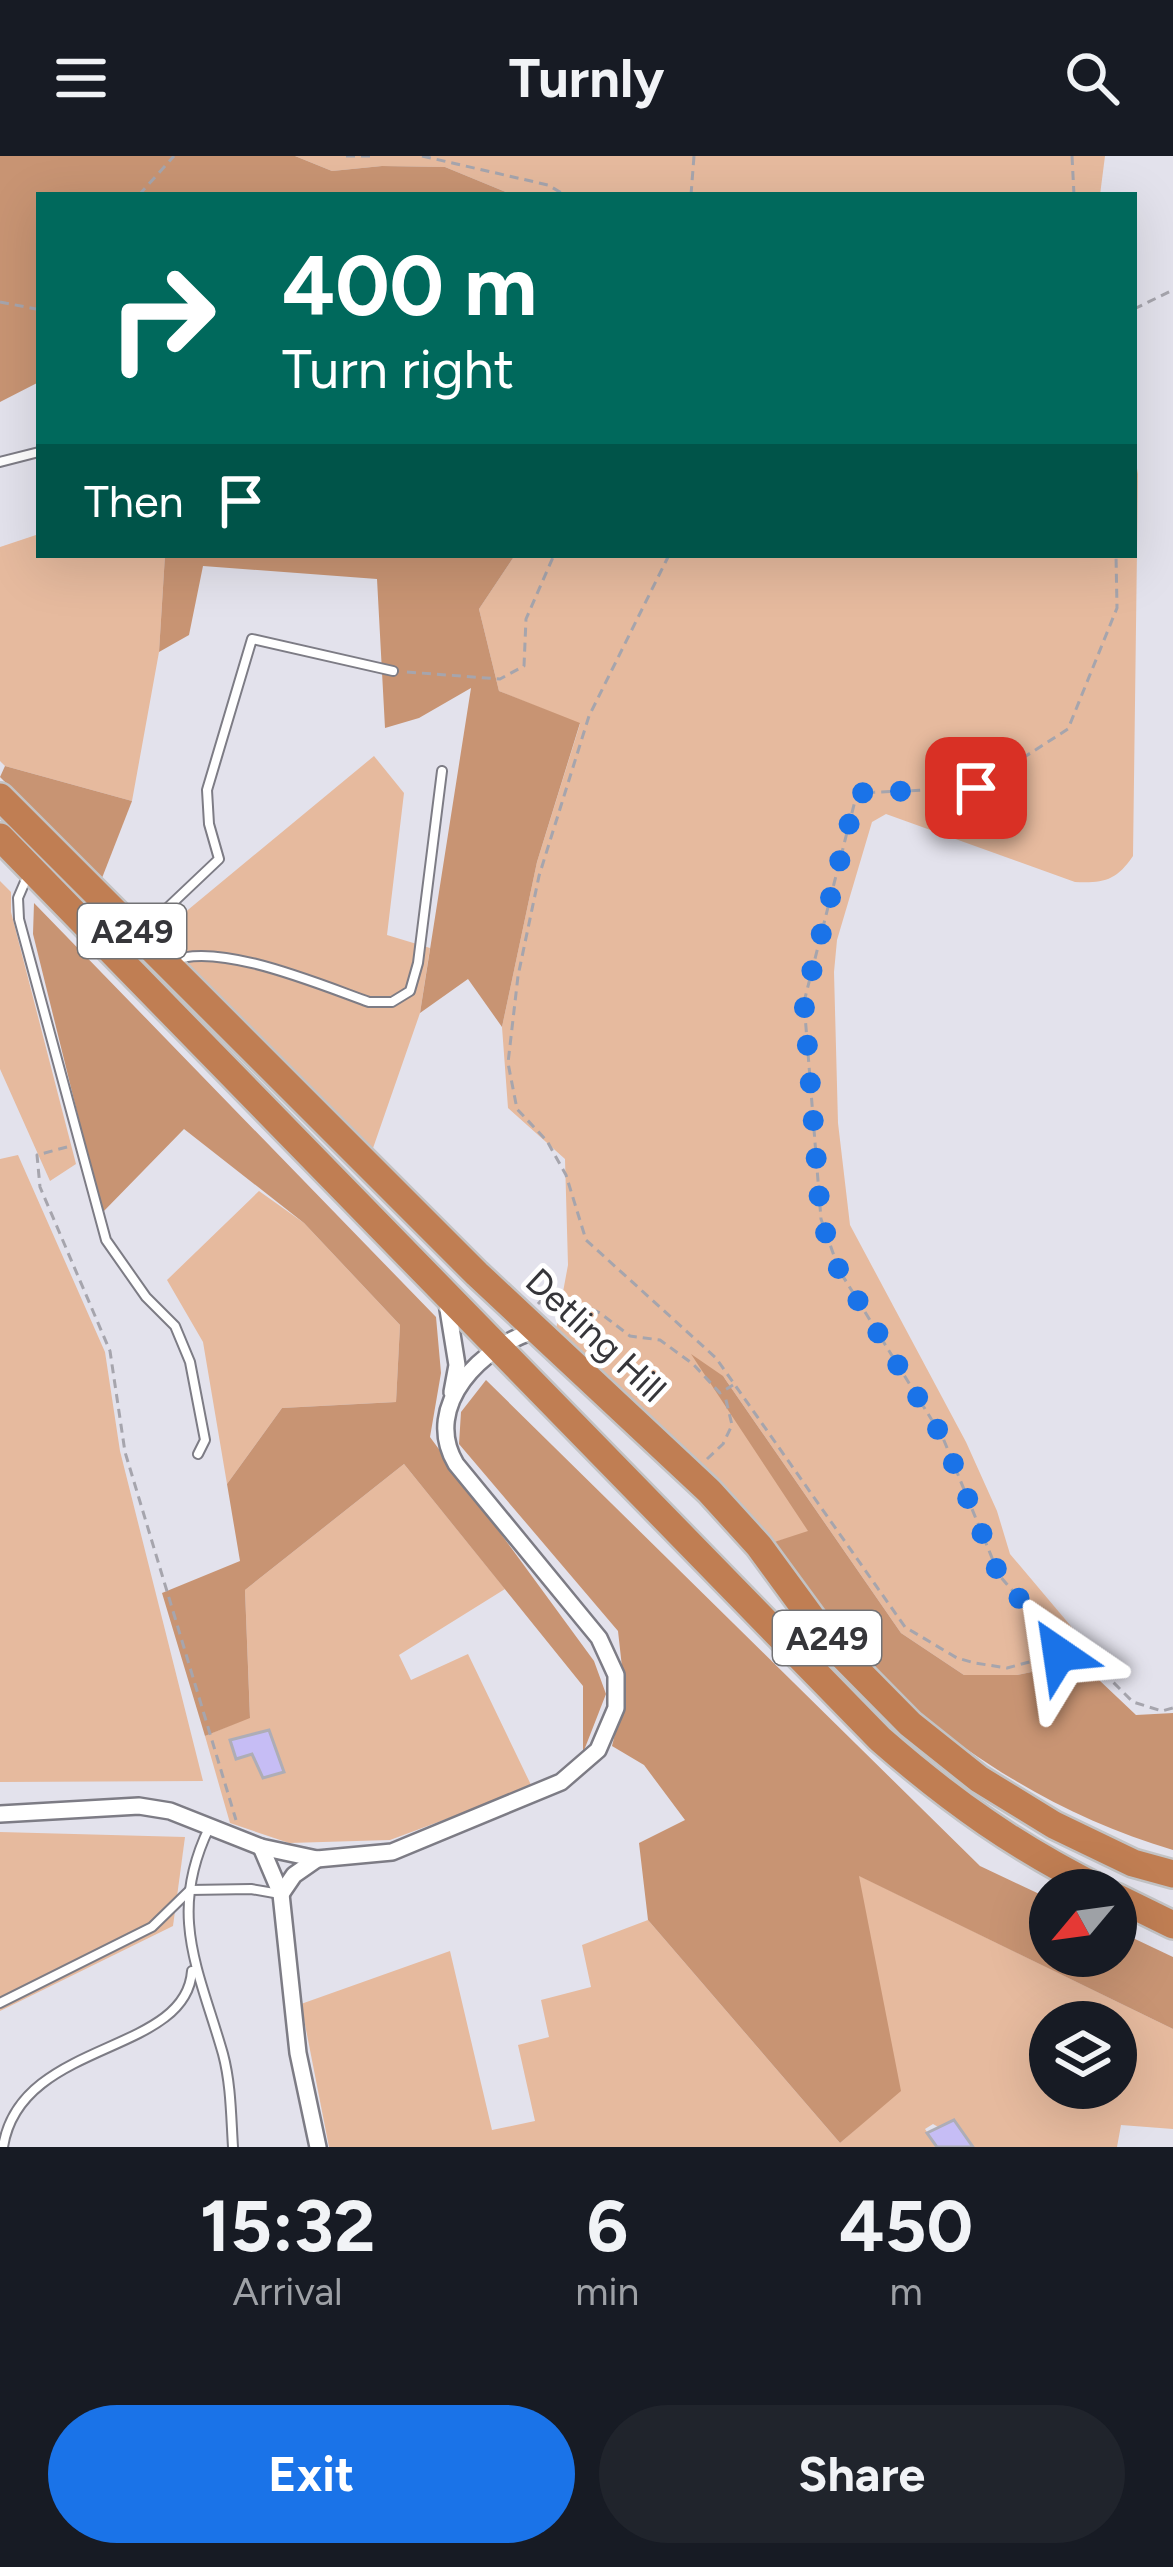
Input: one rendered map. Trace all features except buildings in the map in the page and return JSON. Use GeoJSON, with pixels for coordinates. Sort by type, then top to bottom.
{"type":"FeatureCollection","features":[{"type":"Feature","properties":{"kind":"highway","name":"Detling Hill"},"geometry":{"type":"LineString","coordinates":[[0,797],[477,1274],[511,1338],[880,1739],[950,1801],[1062,1869]]}},
{"type":"Feature","properties":{"kind":"highway","name":"Detling Hill"},"geometry":{"type":"LineString","coordinates":[[0,837],[446,1298],[511,1338],[691,1474],[758,1546],[830,1642],[910,1724],[979,1779],[1054,1825],[1133,1863],[1173,1874]]}},
{"type":"Feature","properties":{"kind":"highway"},"geometry":{"type":"LineString","coordinates":[[1137,1907],[1173,1925]]}},
{"type":"Feature","properties":{"kind":"street"},"geometry":{"type":"LineString","coordinates":[[0,1814],[140,1806],[170,1811],[261,1847],[317,1859],[392,1852],[561,1782],[598,1750],[616,1708],[616,1676],[599,1637],[447,1449],[443,1419],[457,1365],[446,1298]]}},
{"type":"Feature","properties":{"kind":"street"},"geometry":{"type":"LineString","coordinates":[[454,1339],[511,1338]]}},
{"type":"Feature","properties":{"kind":"street"},"geometry":{"type":"LineString","coordinates":[[452,1395],[511,1338]]}},
{"type":"Feature","properties":{"kind":"street"},"geometry":{"type":"LineString","coordinates":[[261,1847],[281,1894],[298,2054],[318,2147]]}},
{"type":"Feature","properties":{"kind":"street"},"geometry":{"type":"LineString","coordinates":[[281,1894],[294,1875],[317,1859]]}},
{"type":"Feature","properties":{"kind":"lane"},"geometry":{"type":"LineString","coordinates":[[0,462],[36,453]]}},
{"type":"Feature","properties":{"kind":"lane"},"geometry":{"type":"LineString","coordinates":[[137,936],[219,859],[209,824],[207,790],[252,639],[393,671]]}},
{"type":"Feature","properties":{"kind":"lane"},"geometry":{"type":"LineString","coordinates":[[165,964],[192,952],[369,1002],[392,1002],[410,991],[418,963],[442,771]]}},
{"type":"Feature","properties":{"kind":"lane"},"geometry":{"type":"LineString","coordinates":[[30,870],[18,898],[19,919],[106,1240],[146,1297],[175,1326],[190,1362],[205,1441],[198,1454]]}},
{"type":"Feature","properties":{"kind":"lane"},"geometry":{"type":"LineString","coordinates":[[210,1827],[185,1918],[193,1963],[224,2058],[233,2147]]}},
{"type":"Feature","properties":{"kind":"lane"},"geometry":{"type":"LineString","coordinates":[[0,2003],[152,1927],[190,1890],[251,1888],[281,1894]]}},
{"type":"Feature","properties":{"kind":"lane"},"geometry":{"type":"LineString","coordinates":[[3,2147],[15,2110],[43,2079],[184,2003],[191,1989],[193,1963]]}},
{"type":"Feature","properties":{"kind":"path"},"geometry":{"type":"LineString","coordinates":[[143,192],[174,156]]}},
{"type":"Feature","properties":{"kind":"path"},"geometry":{"type":"LineString","coordinates":[[346,156],[375,156]]}},
{"type":"Feature","properties":{"kind":"path"},"geometry":{"type":"LineString","coordinates":[[422,156],[548,185],[560,192]]}},
{"type":"Feature","properties":{"kind":"path"},"geometry":{"type":"LineString","coordinates":[[691,192],[694,156]]}},
{"type":"Feature","properties":{"kind":"path"},"geometry":{"type":"LineString","coordinates":[[1072,156],[1074,192]]}},
{"type":"Feature","properties":{"kind":"path"},"geometry":{"type":"LineString","coordinates":[[1137,308],[1173,290]]}},
{"type":"Feature","properties":{"kind":"path"},"geometry":{"type":"LineString","coordinates":[[0,302],[36,309]]}},
{"type":"Feature","properties":{"kind":"path"},"geometry":{"type":"LineString","coordinates":[[393,671],[500,680],[524,666],[526,619],[553,558]]}},
{"type":"Feature","properties":{"kind":"path"},"geometry":{"type":"LineString","coordinates":[[668,558],[590,716],[539,876],[518,976],[508,1063],[517,1109],[547,1141],[566,1175],[586,1240],[706,1348],[736,1383],[834,1532],[905,1627],[957,1658],[975,1663],[1007,1668],[1067,1654],[1088,1657],[1133,1702],[1162,1711],[1173,1708]]}},
{"type":"Feature","properties":{"kind":"path"},"geometry":{"type":"LineString","coordinates":[[1067,1654],[999,1575],[943,1438],[839,1270],[821,1220],[804,1002],[857,793],[976,788],[1068,729],[1117,608],[1116,558]]}},
{"type":"Feature","properties":{"kind":"path"},"geometry":{"type":"LineString","coordinates":[[79,1143],[37,1155],[40,1187],[110,1352],[125,1452],[241,1839]]}},
{"type":"Feature","properties":{"kind":"path"},"geometry":{"type":"LineString","coordinates":[[511,1338],[545,1295],[563,1296],[600,1312],[630,1336],[660,1340],[724,1394],[732,1425],[723,1444],[691,1474]]}},
{"type":"Feature","properties":{"kind":"path"},"geometry":{"type":"LineString","coordinates":[[724,1394],[736,1383]]}},
{"type":"Feature","properties":{"kind":"shaded area"},"geometry":{"type":"Polygon","coordinates":[[[0,156],[295,156],[332,171],[445,167],[506,192],[36,192],[36,384],[0,402],[0,156]]]}},
{"type":"Feature","properties":{"kind":"shaded area"},"geometry":{"type":"Polygon","coordinates":[[[295,156],[1105,156],[1100,192],[506,192],[445,167],[332,171],[295,156]]]}},
{"type":"Feature","properties":{"kind":"shaded area"},"geometry":{"type":"Polygon","coordinates":[[[36,535],[36,558],[165,558],[159,652],[132,801],[0,761],[0,547],[36,535]]]}},
{"type":"Feature","properties":{"kind":"shaded area"},"geometry":{"type":"Polygon","coordinates":[[[165,558],[513,558],[479,609],[499,691],[580,723],[537,862],[502,1027],[468,979],[420,1013],[471,688],[419,718],[385,728],[377,579],[203,566],[189,635],[159,652],[165,558]]]}},
{"type":"Feature","properties":{"kind":"shaded area"},"geometry":{"type":"Polygon","coordinates":[[[513,558],[1137,558],[1133,856],[1109,879],[1075,882],[886,814],[872,822],[837,940],[834,972],[838,1123],[850,1225],[966,1442],[997,1511],[1010,1554],[1091,1650],[1080,1662],[1017,1675],[964,1675],[901,1633],[723,1376],[809,1532],[768,1544],[555,1335],[568,1265],[565,1159],[508,1108],[502,1027],[537,862],[580,724],[499,691],[479,609],[513,558]]]}},
{"type":"Feature","properties":{"kind":"shaded area"},"geometry":{"type":"Polygon","coordinates":[[[374,756],[404,793],[387,935],[430,948],[420,1013],[372,1151],[154,938],[374,756]]]}},
{"type":"Feature","properties":{"kind":"shaded area"},"geometry":{"type":"Polygon","coordinates":[[[5,766],[132,801],[102,878],[0,777],[5,766]]]}},
{"type":"Feature","properties":{"kind":"shaded area"},"geometry":{"type":"Polygon","coordinates":[[[0,881],[11,892],[11,912],[76,1164],[50,1181],[0,1069],[0,881]]]}},
{"type":"Feature","properties":{"kind":"shaded area"},"geometry":{"type":"Polygon","coordinates":[[[34,903],[436,1317],[441,1373],[430,1437],[594,1661],[606,1694],[583,1753],[583,1686],[404,1464],[245,1590],[250,1718],[205,1736],[162,1593],[240,1561],[227,1484],[282,1408],[396,1402],[400,1325],[304,1223],[184,1129],[102,1213],[33,934],[34,903]]]}},
{"type":"Feature","properties":{"kind":"shaded area"},"geometry":{"type":"Polygon","coordinates":[[[18,1155],[105,1352],[120,1451],[203,1781],[0,1782],[0,1159],[18,1155]]]}},
{"type":"Feature","properties":{"kind":"shaded area"},"geometry":{"type":"Polygon","coordinates":[[[259,1191],[304,1223],[400,1325],[396,1402],[282,1408],[227,1484],[203,1342],[167,1280],[259,1191]]]}},
{"type":"Feature","properties":{"kind":"shaded area"},"geometry":{"type":"Polygon","coordinates":[[[691,1354],[723,1376],[901,1633],[964,1675],[1017,1675],[1080,1662],[1136,1715],[1173,1713],[1173,1850],[1078,1814],[989,1764],[908,1703],[834,1633],[768,1544],[808,1531],[691,1354]]]}},
{"type":"Feature","properties":{"kind":"shaded area"},"geometry":{"type":"Polygon","coordinates":[[[486,1380],[980,1866],[1029,1889],[1029,1959],[859,1876],[901,2091],[840,2143],[648,1920],[639,1843],[685,1820],[644,1765],[612,1746],[625,1694],[618,1631],[459,1444],[461,1412],[486,1380]]]}},
{"type":"Feature","properties":{"kind":"shaded area"},"geometry":{"type":"Polygon","coordinates":[[[404,1464],[505,1589],[399,1655],[411,1680],[468,1654],[532,1787],[390,1840],[289,1843],[230,1823],[205,1736],[250,1717],[245,1590],[404,1464]]]}},
{"type":"Feature","properties":{"kind":"shaded area"},"geometry":{"type":"Polygon","coordinates":[[[0,1832],[185,1837],[173,1926],[0,2011],[0,1832]]]}},
{"type":"Feature","properties":{"kind":"shaded area"},"geometry":{"type":"Polygon","coordinates":[[[858,1875],[1029,1959],[1029,1977],[1067,1977],[1116,2001],[1029,2001],[1029,2109],[1137,2109],[1137,2011],[1173,2029],[1173,2129],[1121,2125],[1117,2147],[973,2147],[933,2124],[925,2129],[937,2147],[329,2147],[301,2004],[450,1951],[492,2130],[535,2121],[518,2045],[549,2037],[541,2000],[591,1987],[582,1945],[648,1920],[840,2143],[900,2090],[858,1875]]]}},
{"type":"Feature","properties":{"kind":"shaded area"},"geometry":{"type":"Polygon","coordinates":[[[1137,1940],[1173,1957],[1173,2029],[1137,2011],[1137,2001],[1116,2001],[1066,1977],[1137,1977],[1137,1940]]]}},
{"type":"Feature","properties":{"kind":"route"},"geometry":{"type":"LineString","coordinates":[[976,788],[857,793],[804,1002],[821,1220],[839,1270],[943,1438],[999,1575],[1067,1654],[1059,1654]]}}]}
